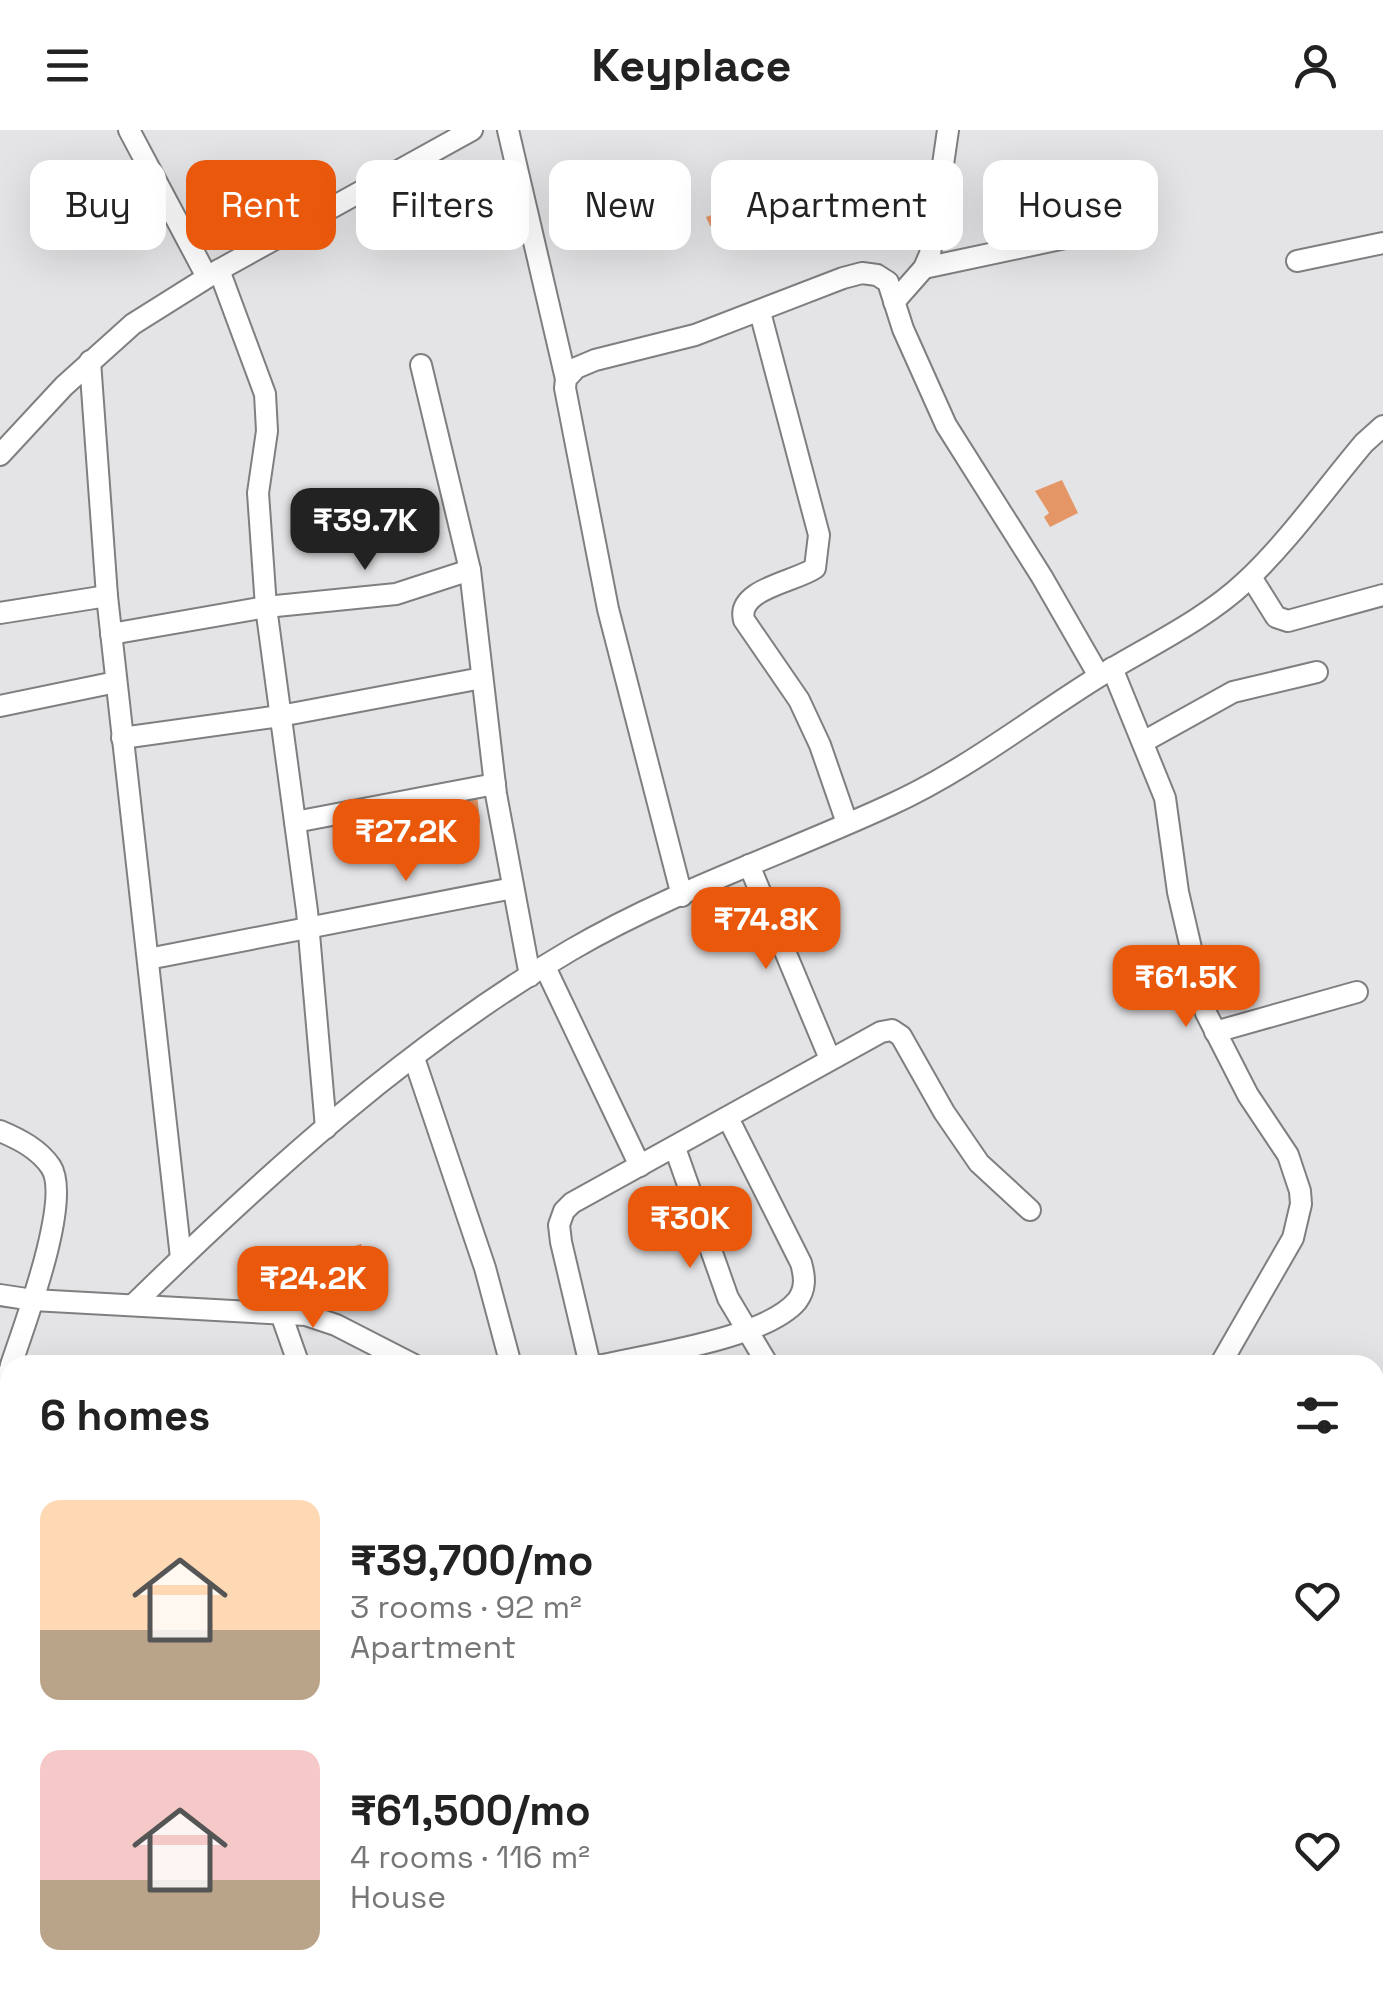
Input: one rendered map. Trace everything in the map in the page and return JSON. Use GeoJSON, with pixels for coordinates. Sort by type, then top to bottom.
{"type":"FeatureCollection","features":[{"type":"Feature","properties":{"kind":"street"},"geometry":{"type":"LineString","coordinates":[[129,130],[213,273],[265,394],[267,431],[258,493],[266,607],[308,928],[326,1128]]}},
{"type":"Feature","properties":{"kind":"street"},"geometry":{"type":"LineString","coordinates":[[0,454],[90,361],[133,324],[213,273],[472,130]]}},
{"type":"Feature","properties":{"kind":"street"},"geometry":{"type":"LineString","coordinates":[[508,130],[566,379],[608,609],[682,896]]}},
{"type":"Feature","properties":{"kind":"street"},"geometry":{"type":"LineString","coordinates":[[894,302],[924,268],[934,240],[948,130]]}},
{"type":"Feature","properties":{"kind":"street"},"geometry":{"type":"LineString","coordinates":[[1297,260],[1383,243]]}},
{"type":"Feature","properties":{"kind":"street"},"geometry":{"type":"LineString","coordinates":[[924,268],[1009,250]]}},
{"type":"Feature","properties":{"kind":"street"},"geometry":{"type":"LineString","coordinates":[[566,379],[576,368],[595,360],[695,335],[862,273],[877,275],[888,282],[946,425],[1105,672],[1142,742],[1165,798],[1178,892],[1201,996],[1248,1095],[1288,1155],[1296,1174],[1301,1204],[1293,1238],[1226,1355]]}},
{"type":"Feature","properties":{"kind":"street"},"geometry":{"type":"LineString","coordinates":[[760,312],[818,536],[818,554],[815,568],[754,595],[742,612],[799,700],[848,823]]}},
{"type":"Feature","properties":{"kind":"street"},"geometry":{"type":"LineString","coordinates":[[90,361],[106,596],[181,1258]]}},
{"type":"Feature","properties":{"kind":"street"},"geometry":{"type":"LineString","coordinates":[[421,365],[470,570],[495,784],[514,888],[537,971],[640,1166]]}},
{"type":"Feature","properties":{"kind":"street"},"geometry":{"type":"LineString","coordinates":[[133,1305],[326,1128],[414,1058],[537,971],[612,928],[891,805],[964,767],[1105,672],[1216,605],[1251,577],[1383,426]]}},
{"type":"Feature","properties":{"kind":"street"},"geometry":{"type":"LineString","coordinates":[[111,634],[266,607],[396,594],[470,570]]}},
{"type":"Feature","properties":{"kind":"street"},"geometry":{"type":"LineString","coordinates":[[1251,577],[1276,617],[1288,620],[1383,595]]}},
{"type":"Feature","properties":{"kind":"street"},"geometry":{"type":"LineString","coordinates":[[0,613],[106,596]]}},
{"type":"Feature","properties":{"kind":"street"},"geometry":{"type":"LineString","coordinates":[[1142,742],[1232,692],[1317,672]]}},
{"type":"Feature","properties":{"kind":"street"},"geometry":{"type":"LineString","coordinates":[[122,738],[280,716],[482,678]]}},
{"type":"Feature","properties":{"kind":"street"},"geometry":{"type":"LineString","coordinates":[[0,706],[116,682]]}},
{"type":"Feature","properties":{"kind":"street"},"geometry":{"type":"LineString","coordinates":[[295,822],[495,784]]}},
{"type":"Feature","properties":{"kind":"street"},"geometry":{"type":"LineString","coordinates":[[749,866],[830,1060]]}},
{"type":"Feature","properties":{"kind":"street"},"geometry":{"type":"LineString","coordinates":[[148,959],[514,888]]}},
{"type":"Feature","properties":{"kind":"street"},"geometry":{"type":"LineString","coordinates":[[1215,1032],[1358,992]]}},
{"type":"Feature","properties":{"kind":"street"},"geometry":{"type":"LineString","coordinates":[[588,1355],[560,1242],[559,1225],[564,1211],[863,1040],[892,1030],[901,1036],[944,1112],[980,1163],[1030,1210]]}},
{"type":"Feature","properties":{"kind":"street"},"geometry":{"type":"LineString","coordinates":[[414,1058],[485,1268],[508,1355]]}},
{"type":"Feature","properties":{"kind":"street"},"geometry":{"type":"LineString","coordinates":[[646,1355],[745,1332],[780,1314],[799,1298],[804,1285],[804,1274],[728,1118]]}},
{"type":"Feature","properties":{"kind":"street"},"geometry":{"type":"LineString","coordinates":[[0,1131],[42,1156],[58,1187],[55,1218],[15,1355]]}},
{"type":"Feature","properties":{"kind":"street"},"geometry":{"type":"LineString","coordinates":[[675,1148],[715,1265],[745,1332],[761,1355]]}},
{"type":"Feature","properties":{"kind":"street"},"geometry":{"type":"LineString","coordinates":[[0,1295],[321,1319],[394,1355]]}},
{"type":"Feature","properties":{"kind":"street"},"geometry":{"type":"LineString","coordinates":[[280,1314],[295,1355]]}},
{"type":"Feature","properties":{"kind":"building"},"geometry":{"type":"Polygon","coordinates":[[[1062,480],[1078,513],[1050,527],[1044,517],[1049,513],[1035,491],[1062,480]]]}},
{"type":"Feature","properties":{"kind":"building"},"geometry":{"type":"Polygon","coordinates":[[[477,793],[480,823],[450,828],[446,801],[477,793]]]}},
{"type":"Feature","properties":{"kind":"building"},"geometry":{"type":"Polygon","coordinates":[[[361,1244],[369,1269],[363,1270],[368,1290],[336,1298],[329,1254],[361,1244]]]}}]}
